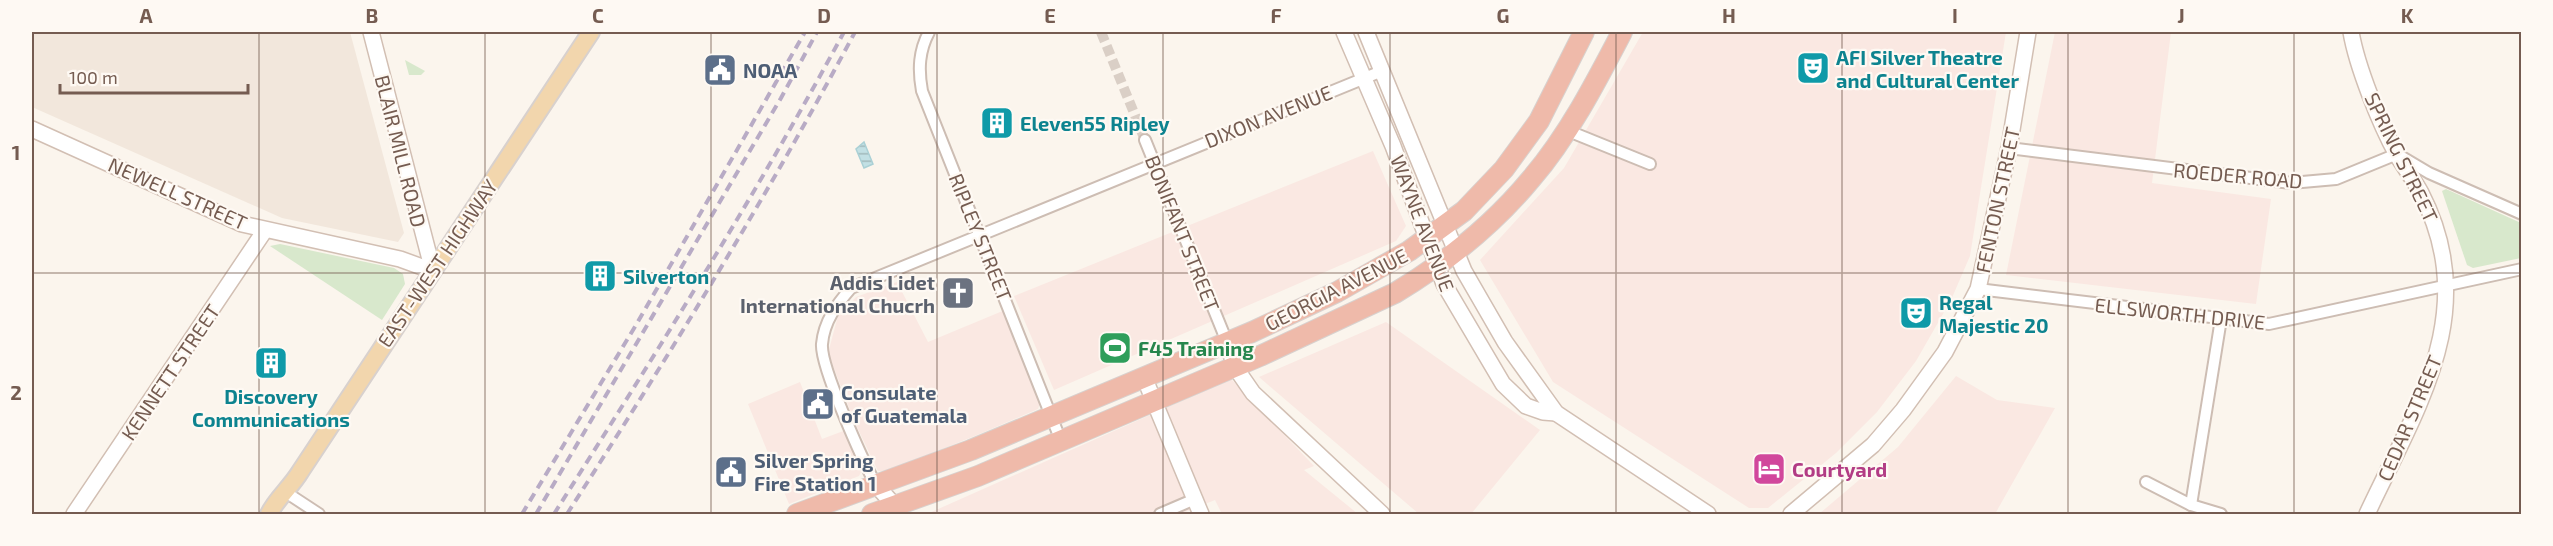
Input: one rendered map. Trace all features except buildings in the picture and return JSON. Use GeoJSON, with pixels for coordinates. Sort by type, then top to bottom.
{"type":"FeatureCollection","features":[{"type":"Feature","properties":{"kind":"highway","name":"GEORGIA AVENUE"},"geometry":{"type":"LineString","coordinates":[[797,514],[1052,417],[1227,342],[1337,292],[1427,238],[1478,198],[1525,141],[1539,121],[1584,32]]}},
{"type":"Feature","properties":{"kind":"highway","name":"GEORGIA AVENUE"},"geometry":{"type":"LineString","coordinates":[[872,514],[897,510],[1061,441],[1235,367],[1395,293],[1457,251],[1531,180],[1566,130],[1622,32]]}},
{"type":"Feature","properties":{"kind":"main road","name":"EAST-WEST HIGHWAY"},"geometry":{"type":"LineString","coordinates":[[269,514],[285,494],[591,32]]}},
{"type":"Feature","properties":{"kind":"main road","name":"EAST-WEST HIGHWAY"},"geometry":{"type":"LineString","coordinates":[[282,514],[285,494]]}},
{"type":"Feature","properties":{"kind":"street","name":"BLAIR MILL ROAD"},"geometry":{"type":"LineString","coordinates":[[371,32],[433,271]]}},
{"type":"Feature","properties":{"kind":"street","name":"RIPLEY STREET"},"geometry":{"type":"LineString","coordinates":[[929,32],[921,52],[919,67],[922,91],[1061,441]]}},
{"type":"Feature","properties":{"kind":"street","name":"WAYNE AVENUE"},"geometry":{"type":"LineString","coordinates":[[1344,32],[1392,146],[1444,284],[1503,384],[1526,406],[1543,412],[1556,413]]}},
{"type":"Feature","properties":{"kind":"street","name":"WAYNE AVENUE"},"geometry":{"type":"LineString","coordinates":[[1366,32],[1464,271],[1486,314],[1556,413],[1708,514]]}},
{"type":"Feature","properties":{"kind":"street","name":"FENTON STREET"},"geometry":{"type":"LineString","coordinates":[[1791,514],[1873,445],[1903,410],[1945,352],[1978,289],[2009,148],[2028,32]]}},
{"type":"Feature","properties":{"kind":"street","name":"SPRING STREET"},"geometry":{"type":"LineString","coordinates":[[2351,32],[2365,80],[2397,154],[2429,208],[2439,236],[2447,285]]}},
{"type":"Feature","properties":{"kind":"street","name":"DIXON AVENUE"},"geometry":{"type":"LineString","coordinates":[[876,485],[822,353],[826,327],[836,306],[851,288],[1382,71]]}},
{"type":"Feature","properties":{"kind":"street","name":"NEWELL STREET"},"geometry":{"type":"LineString","coordinates":[[32,129],[242,224],[400,259],[433,271]]}},
{"type":"Feature","properties":{"kind":"street"},"geometry":{"type":"LineString","coordinates":[[1566,130],[1650,164]]}},
{"type":"Feature","properties":{"kind":"street","name":"BONIFANT STREET"},"geometry":{"type":"LineString","coordinates":[[1145,140],[1235,367],[1253,393],[1382,514]]}},
{"type":"Feature","properties":{"kind":"street","name":"ROEDER ROAD"},"geometry":{"type":"LineString","coordinates":[[2009,148],[2291,183],[2336,179],[2397,154]]}},
{"type":"Feature","properties":{"kind":"street"},"geometry":{"type":"LineString","coordinates":[[2397,154],[2429,173],[2522,213]]}},
{"type":"Feature","properties":{"kind":"street","name":"KENNETT STREET"},"geometry":{"type":"LineString","coordinates":[[74,514],[265,230]]}},
{"type":"Feature","properties":{"kind":"street","name":"ELLSWORTH DRIVE"},"geometry":{"type":"LineString","coordinates":[[1978,289],[2269,324],[2522,268]]}},
{"type":"Feature","properties":{"kind":"street","name":"CEDAR STREET"},"geometry":{"type":"LineString","coordinates":[[2367,514],[2434,365],[2445,320],[2447,285]]}},
{"type":"Feature","properties":{"kind":"street"},"geometry":{"type":"LineString","coordinates":[[2191,505],[2221,319]]}},
{"type":"Feature","properties":{"kind":"street"},"geometry":{"type":"LineString","coordinates":[[1144,377],[1201,514]]}},
{"type":"Feature","properties":{"kind":"street"},"geometry":{"type":"LineString","coordinates":[[2146,482],[2191,505],[2221,514]]}},
{"type":"Feature","properties":{"kind":"street"},"geometry":{"type":"LineString","coordinates":[[876,485],[897,510]]}},
{"type":"Feature","properties":{"kind":"street"},"geometry":{"type":"LineString","coordinates":[[285,494],[320,514]]}},
{"type":"Feature","properties":{"kind":"street"},"geometry":{"type":"LineString","coordinates":[[1160,514],[1195,499]]}},
{"type":"Feature","properties":{"kind":"shaded area"},"geometry":{"type":"Polygon","coordinates":[[[32,32],[350,32],[404,233],[398,242],[282,218],[32,107],[32,32]]]}},
{"type":"Feature","properties":{"kind":"shaded area"},"geometry":{"type":"Polygon","coordinates":[[[1643,32],[2006,32],[1970,256],[1951,300],[1916,361],[1877,412],[1836,453],[1768,508],[1749,508],[1553,382],[1480,260],[1564,168],[1643,32]]]}},
{"type":"Feature","properties":{"kind":"shaded area"},"geometry":{"type":"Polygon","coordinates":[[[2055,32],[2171,32],[2152,183],[2271,199],[2256,304],[2006,275],[2055,32]]]}},
{"type":"Feature","properties":{"kind":"shaded area"},"geometry":{"type":"Polygon","coordinates":[[[1373,151],[1406,226],[1396,241],[1054,390],[1014,296],[1373,151]]]}},
{"type":"Feature","properties":{"kind":"shaded area"},"geometry":{"type":"Polygon","coordinates":[[[897,282],[928,342],[1005,310],[1040,403],[1038,409],[982,433],[888,471],[878,471],[855,423],[828,353],[838,316],[856,297],[897,282]]]}},
{"type":"Feature","properties":{"kind":"shaded area"},"geometry":{"type":"Polygon","coordinates":[[[1386,322],[1540,430],[1471,514],[1419,514],[1259,377],[1386,322]]]}},
{"type":"Feature","properties":{"kind":"shaded area"},"geometry":{"type":"Polygon","coordinates":[[[1956,376],[1997,400],[2055,408],[1995,514],[1819,514],[1898,447],[1956,376]]]}},
{"type":"Feature","properties":{"kind":"shaded area"},"geometry":{"type":"Polygon","coordinates":[[[1231,379],[1314,466],[1304,470],[1358,514],[1222,514],[1215,500],[1185,512],[1185,514],[927,514],[1231,379]]]}},
{"type":"Feature","properties":{"kind":"shaded area"},"geometry":{"type":"Polygon","coordinates":[[[800,382],[822,439],[846,430],[862,470],[859,476],[789,504],[748,404],[800,382]]]}},
{"type":"Feature","properties":{"kind":"green space"},"geometry":{"type":"Polygon","coordinates":[[[405,60],[425,71],[421,75],[409,75],[405,60]]]}},
{"type":"Feature","properties":{"kind":"green space"},"geometry":{"type":"Polygon","coordinates":[[[2446,189],[2521,223],[2521,258],[2473,268],[2467,265],[2442,191],[2446,189]]]}},
{"type":"Feature","properties":{"kind":"green space"},"geometry":{"type":"Polygon","coordinates":[[[280,244],[394,268],[403,274],[405,284],[382,320],[270,246],[280,244]]]}},
{"type":"Feature","properties":{"kind":"water"},"geometry":{"type":"Polygon","coordinates":[[[864,142],[873,164],[864,168],[856,149],[864,142]]]}},
{"type":"Feature","properties":{"kind":"tunnel"},"geometry":{"type":"LineString","coordinates":[[1101,32],[1145,140]]}},
{"type":"Feature","properties":{"kind":"railway"},"geometry":{"type":"LineString","coordinates":[[522,514],[636,325],[805,32]]}},
{"type":"Feature","properties":{"kind":"railway"},"geometry":{"type":"LineString","coordinates":[[536,514],[781,98],[817,32]]}},
{"type":"Feature","properties":{"kind":"railway"},"geometry":{"type":"LineString","coordinates":[[554,514],[739,215],[844,32]]}},
{"type":"Feature","properties":{"kind":"railway"},"geometry":{"type":"LineString","coordinates":[[567,514],[716,276],[822,94],[855,32]]}},
{"type":"Feature","properties":{"kind":"place","name":"AFI Silver Theatre and Cultural Center"},"geometry":{"type":"Point","coordinates":[1813,68]}},
{"type":"Feature","properties":{"kind":"place","name":"NOAA"},"geometry":{"type":"Point","coordinates":[720,70]}},
{"type":"Feature","properties":{"kind":"place","name":"Eleven55 Ripley"},"geometry":{"type":"Point","coordinates":[997,123]}},
{"type":"Feature","properties":{"kind":"place","name":"Silverton"},"geometry":{"type":"Point","coordinates":[600,276]}},
{"type":"Feature","properties":{"kind":"place","name":"Addis Lidet International Chucrh"},"geometry":{"type":"Point","coordinates":[958,293]}},
{"type":"Feature","properties":{"kind":"place","name":"Regal Majestic 20"},"geometry":{"type":"Point","coordinates":[1916,313]}},
{"type":"Feature","properties":{"kind":"place","name":"F45 Training"},"geometry":{"type":"Point","coordinates":[1115,348]}},
{"type":"Feature","properties":{"kind":"place","name":"Discovery Communications"},"geometry":{"type":"Point","coordinates":[271,363]}},
{"type":"Feature","properties":{"kind":"place","name":"Consulate of Guatemala"},"geometry":{"type":"Point","coordinates":[818,404]}},
{"type":"Feature","properties":{"kind":"place","name":"Courtyard"},"geometry":{"type":"Point","coordinates":[1769,469]}},
{"type":"Feature","properties":{"kind":"place","name":"Silver Spring Fire Station 1"},"geometry":{"type":"Point","coordinates":[731,472]}}]}
